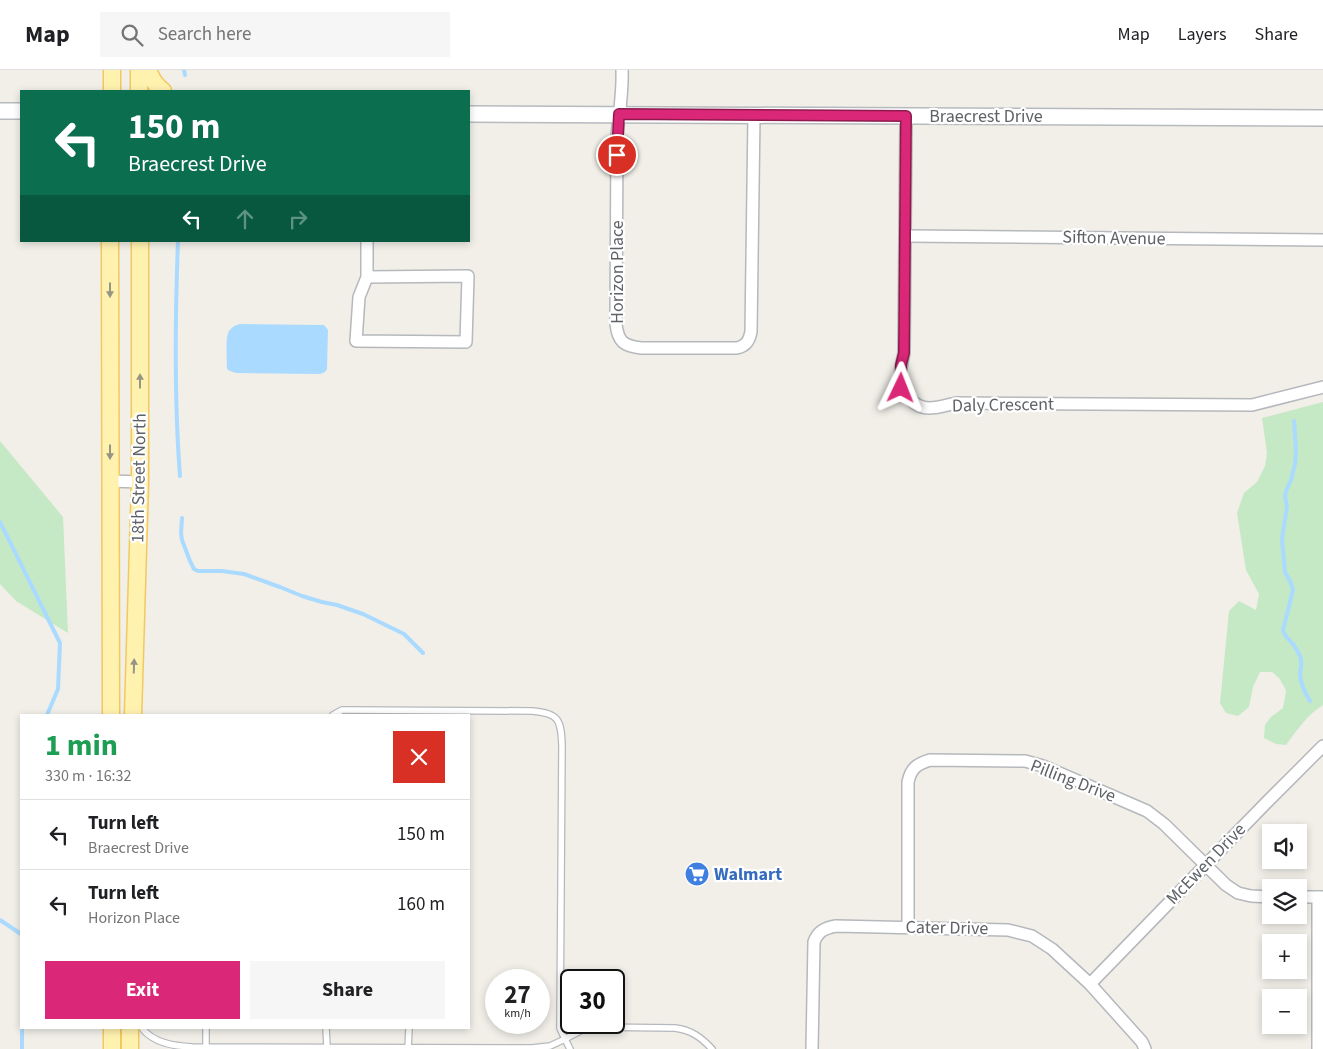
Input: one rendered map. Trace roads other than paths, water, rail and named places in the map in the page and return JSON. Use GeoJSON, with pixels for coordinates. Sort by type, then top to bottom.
{"type":"FeatureCollection","features":[{"type":"Feature","properties":{"kind":"main road"},"geometry":{"type":"LineString","coordinates":[[112,70],[112,90]]}},
{"type":"Feature","properties":{"kind":"main road"},"geometry":{"type":"LineString","coordinates":[[139,70],[139,90]]}},
{"type":"Feature","properties":{"kind":"main road"},"geometry":{"type":"LineString","coordinates":[[148,70],[151,78],[162,90]]}},
{"type":"Feature","properties":{"kind":"main road","name":"18th Street North"},"geometry":{"type":"LineString","coordinates":[[110,242],[111,714]]}},
{"type":"Feature","properties":{"kind":"main road","name":"18th Street North"},"geometry":{"type":"LineString","coordinates":[[133,714],[140,482],[140,242]]}},
{"type":"Feature","properties":{"kind":"main road"},"geometry":{"type":"LineString","coordinates":[[112,1029],[112,1049]]}},
{"type":"Feature","properties":{"kind":"main road"},"geometry":{"type":"LineString","coordinates":[[130,1029],[130,1048]]}},
{"type":"Feature","properties":{"kind":"street"},"geometry":{"type":"LineString","coordinates":[[619,114],[622,97],[622,70]]}},
{"type":"Feature","properties":{"kind":"street"},"geometry":{"type":"LineString","coordinates":[[0,111],[20,111]]}},
{"type":"Feature","properties":{"kind":"street","name":"Braecrest Drive"},"geometry":{"type":"LineString","coordinates":[[470,114],[1323,118]]}},
{"type":"Feature","properties":{"kind":"street","name":"Horizon Place"},"geometry":{"type":"LineString","coordinates":[[619,114],[617,136],[616,324],[617,334],[623,343],[631,347],[641,348],[737,348],[743,347],[750,340],[754,115]]}},
{"type":"Feature","properties":{"kind":"street","name":"Daly Crescent"},"geometry":{"type":"LineString","coordinates":[[906,116],[904,353],[901,365],[901,388],[914,404],[926,408],[956,404],[1252,406],[1323,387]]}},
{"type":"Feature","properties":{"kind":"street","name":"Sifton Avenue"},"geometry":{"type":"LineString","coordinates":[[906,236],[1323,240]]}},
{"type":"Feature","properties":{"kind":"street"},"geometry":{"type":"LineString","coordinates":[[367,242],[367,277],[359,297],[356,341],[466,342],[468,276],[367,277]]}},
{"type":"Feature","properties":{"kind":"street"},"geometry":{"type":"LineString","coordinates":[[110,482],[140,482]]}},
{"type":"Feature","properties":{"kind":"street","name":"McEwen Drive"},"geometry":{"type":"LineString","coordinates":[[1090,984],[1264,804],[1323,746]]}},
{"type":"Feature","properties":{"kind":"street","name":"Pilling Drive"},"geometry":{"type":"LineString","coordinates":[[908,927],[908,782],[910,774],[915,767],[922,762],[930,760],[1025,761],[1043,766],[1147,811],[1164,824],[1231,890],[1251,896],[1262,897]]}},
{"type":"Feature","properties":{"kind":"street"},"geometry":{"type":"LineString","coordinates":[[1307,897],[1321,897],[1318,1049]]}},
{"type":"Feature","properties":{"kind":"street","name":"Cater Drive"},"geometry":{"type":"LineString","coordinates":[[812,1049],[813,947],[816,935],[821,931],[836,926],[1008,930],[1032,936],[1052,949],[1090,984],[1142,1042],[1146,1049]]}},
{"type":"Feature","properties":{"kind":"lane"},"geometry":{"type":"LineString","coordinates":[[335,714],[342,710],[532,710],[548,714],[557,719],[560,724],[562,745],[560,1028],[570,1049]]}},
{"type":"Feature","properties":{"kind":"lane"},"geometry":{"type":"LineString","coordinates":[[143,1029],[159,1042],[206,1048],[539,1048],[550,1046],[582,1030],[594,1027],[675,1028],[686,1029],[704,1040],[712,1049]]}},
{"type":"Feature","properties":{"kind":"lane"},"geometry":{"type":"LineString","coordinates":[[130,1048],[137,1029]]}},
{"type":"Feature","properties":{"kind":"lane"},"geometry":{"type":"LineString","coordinates":[[206,1029],[206,1048]]}},
{"type":"Feature","properties":{"kind":"lane"},"geometry":{"type":"LineString","coordinates":[[326,1029],[326,1047]]}},
{"type":"Feature","properties":{"kind":"lane"},"geometry":{"type":"LineString","coordinates":[[408,1029],[408,1048]]}},
{"type":"Feature","properties":{"kind":"lane"},"geometry":{"type":"LineString","coordinates":[[183,1049],[192,1047]]}},
{"type":"Feature","properties":{"kind":"water"},"geometry":{"type":"Polygon","coordinates":[[[240,324],[324,325],[328,330],[327,369],[323,373],[317,374],[236,373],[230,371],[227,369],[228,334],[232,327],[240,324]]]}},
{"type":"Feature","properties":{"kind":"waterway"},"geometry":{"type":"LineString","coordinates":[[184,70],[185,75]]}},
{"type":"Feature","properties":{"kind":"waterway"},"geometry":{"type":"LineString","coordinates":[[178,242],[176,358],[180,476]]}},
{"type":"Feature","properties":{"kind":"waterway"},"geometry":{"type":"LineString","coordinates":[[1294,421],[1295,464],[1286,491],[1287,506],[1282,539],[1285,572],[1293,590],[1283,630],[1300,656],[1301,682],[1310,701]]}},
{"type":"Feature","properties":{"kind":"waterway"},"geometry":{"type":"LineString","coordinates":[[182,518],[182,540],[194,569],[198,571],[222,571],[244,574],[302,596],[363,614],[404,634],[423,653]]}},
{"type":"Feature","properties":{"kind":"waterway"},"geometry":{"type":"LineString","coordinates":[[0,522],[60,643],[58,689],[47,714]]}},
{"type":"Feature","properties":{"kind":"waterway"},"geometry":{"type":"LineString","coordinates":[[0,920],[20,933]]}},
{"type":"Feature","properties":{"kind":"waterway"},"geometry":{"type":"LineString","coordinates":[[22,1029],[22,1049]]}},
{"type":"Feature","properties":{"kind":"place","name":"Walmart"},"geometry":{"type":"Point","coordinates":[697,874]}}]}
